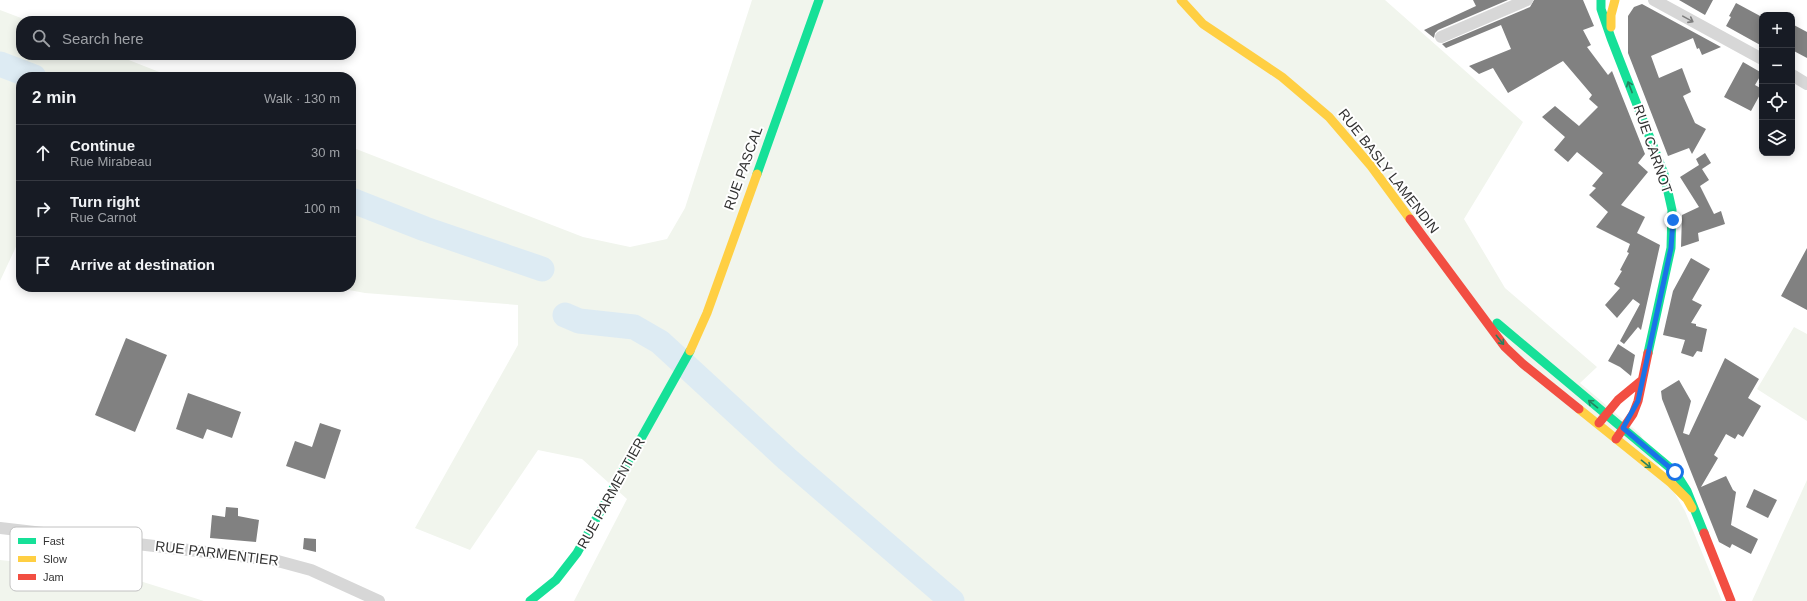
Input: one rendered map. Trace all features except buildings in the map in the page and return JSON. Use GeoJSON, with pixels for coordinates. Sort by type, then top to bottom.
{"type":"FeatureCollection","features":[{"type":"Feature","properties":{"kind":"street","name":"RUE PASCAL"},"geometry":{"type":"LineString","coordinates":[[678,373],[693,346],[707,313],[819,0]]}},
{"type":"Feature","properties":{"kind":"street","name":"RUE BASLY LAMENDIN"},"geometry":{"type":"LineString","coordinates":[[1181,0],[1204,24],[1282,77],[1329,117],[1371,166],[1492,330],[1513,355],[1597,425],[1677,488],[1692,508]]}},
{"type":"Feature","properties":{"kind":"street"},"geometry":{"type":"LineString","coordinates":[[1441,37],[1527,0]]}},
{"type":"Feature","properties":{"kind":"street","name":"RUE CARNOT"},"geometry":{"type":"LineString","coordinates":[[1601,0],[1601,9],[1611,38],[1664,174],[1672,210],[1671,248],[1641,381],[1638,401],[1616,440]]}},
{"type":"Feature","properties":{"kind":"street","name":"RUE CARNOT"},"geometry":{"type":"LineString","coordinates":[[1611,38],[1611,15],[1615,0]]}},
{"type":"Feature","properties":{"kind":"street"},"geometry":{"type":"LineString","coordinates":[[1654,0],[1759,57]]}},
{"type":"Feature","properties":{"kind":"street"},"geometry":{"type":"LineString","coordinates":[[1795,78],[1807,84]]}},
{"type":"Feature","properties":{"kind":"street","name":"RUE BASLY LAMENDIN"},"geometry":{"type":"LineString","coordinates":[[1469,297],[1519,343],[1675,472],[1684,484],[1692,508]]}},
{"type":"Feature","properties":{"kind":"street","name":"RUE PARMENTIER"},"geometry":{"type":"LineString","coordinates":[[530,601],[556,581],[577,553],[678,373]]}},
{"type":"Feature","properties":{"kind":"street"},"geometry":{"type":"LineString","coordinates":[[1597,425],[1618,400],[1641,381]]}},
{"type":"Feature","properties":{"kind":"street"},"geometry":{"type":"LineString","coordinates":[[1692,508],[1731,601]]}},
{"type":"Feature","properties":{"kind":"street","name":"RUE PARMENTIER"},"geometry":{"type":"LineString","coordinates":[[0,528],[10,529]]}},
{"type":"Feature","properties":{"kind":"street","name":"RUE PARMENTIER"},"geometry":{"type":"LineString","coordinates":[[142,544],[244,555],[281,561],[318,572],[379,601]]}},
{"type":"Feature","properties":{"kind":"shaded area"},"geometry":{"type":"Polygon","coordinates":[[[752,0],[1385,0],[1523,122],[1464,219],[1505,288],[1597,367],[1580,383],[1640,434],[1685,511],[1722,601],[574,601],[627,499],[582,459],[538,450],[470,550],[415,528],[518,345],[518,305],[356,291],[356,149],[583,237],[630,247],[667,239],[685,208],[752,0]]]}},
{"type":"Feature","properties":{"kind":"shaded area"},"geometry":{"type":"Polygon","coordinates":[[[0,10],[16,16],[16,60],[129,60],[159,72],[16,72],[16,247],[0,281],[0,10]]]}},
{"type":"Feature","properties":{"kind":"shaded area"},"geometry":{"type":"Polygon","coordinates":[[[1794,327],[1807,334],[1807,421],[1757,389],[1794,327]]]}},
{"type":"Feature","properties":{"kind":"shaded area"},"geometry":{"type":"Polygon","coordinates":[[[1807,480],[1807,601],[1752,601],[1807,480]]]}},
{"type":"Feature","properties":{"kind":"shaded area"},"geometry":{"type":"Polygon","coordinates":[[[0,560],[10,561],[10,591],[142,591],[142,582],[204,601],[0,601],[0,560]]]}},
{"type":"Feature","properties":{"kind":"waterway"},"geometry":{"type":"LineString","coordinates":[[0,64],[21,72]]}},
{"type":"Feature","properties":{"kind":"waterway"},"geometry":{"type":"LineString","coordinates":[[356,202],[425,229],[542,269]]}},
{"type":"Feature","properties":{"kind":"waterway"},"geometry":{"type":"LineString","coordinates":[[565,315],[579,321],[634,327],[660,342],[787,459],[952,601]]}},
{"type":"Feature","properties":{"kind":"traffic: fast"},"geometry":{"type":"LineString","coordinates":[[757,174],[819,0]]}},
{"type":"Feature","properties":{"kind":"traffic: fast"},"geometry":{"type":"LineString","coordinates":[[1601,0],[1601,9],[1611,38],[1664,174],[1672,210],[1671,248],[1648,353]]}},
{"type":"Feature","properties":{"kind":"traffic: fast"},"geometry":{"type":"LineString","coordinates":[[1497,323],[1675,472],[1687,491],[1704,533]]}},
{"type":"Feature","properties":{"kind":"traffic: fast"},"geometry":{"type":"LineString","coordinates":[[530,601],[556,580],[577,553],[690,351]]}},
{"type":"Feature","properties":{"kind":"traffic: slow"},"geometry":{"type":"LineString","coordinates":[[1181,0],[1203,24],[1282,77],[1329,117],[1371,166],[1410,219]]}},
{"type":"Feature","properties":{"kind":"traffic: slow"},"geometry":{"type":"LineString","coordinates":[[1611,27],[1611,15],[1615,0]]}},
{"type":"Feature","properties":{"kind":"traffic: slow"},"geometry":{"type":"LineString","coordinates":[[690,351],[707,313],[757,174]]}},
{"type":"Feature","properties":{"kind":"traffic: slow"},"geometry":{"type":"LineString","coordinates":[[1579,409],[1671,483],[1687,499],[1692,508]]}},
{"type":"Feature","properties":{"kind":"traffic: jam"},"geometry":{"type":"LineString","coordinates":[[1410,219],[1505,347],[1523,364],[1579,409]]}},
{"type":"Feature","properties":{"kind":"traffic: jam"},"geometry":{"type":"LineString","coordinates":[[1616,439],[1633,414],[1638,401],[1648,353]]}},
{"type":"Feature","properties":{"kind":"traffic: jam"},"geometry":{"type":"LineString","coordinates":[[1599,423],[1618,400],[1641,381]]}},
{"type":"Feature","properties":{"kind":"traffic: jam"},"geometry":{"type":"LineString","coordinates":[[1704,533],[1731,601]]}},
{"type":"Feature","properties":{"kind":"route"},"geometry":{"type":"LineString","coordinates":[[1673,220],[1671,248],[1641,381],[1638,401],[1633,414],[1623,428],[1675,472]]}}]}
